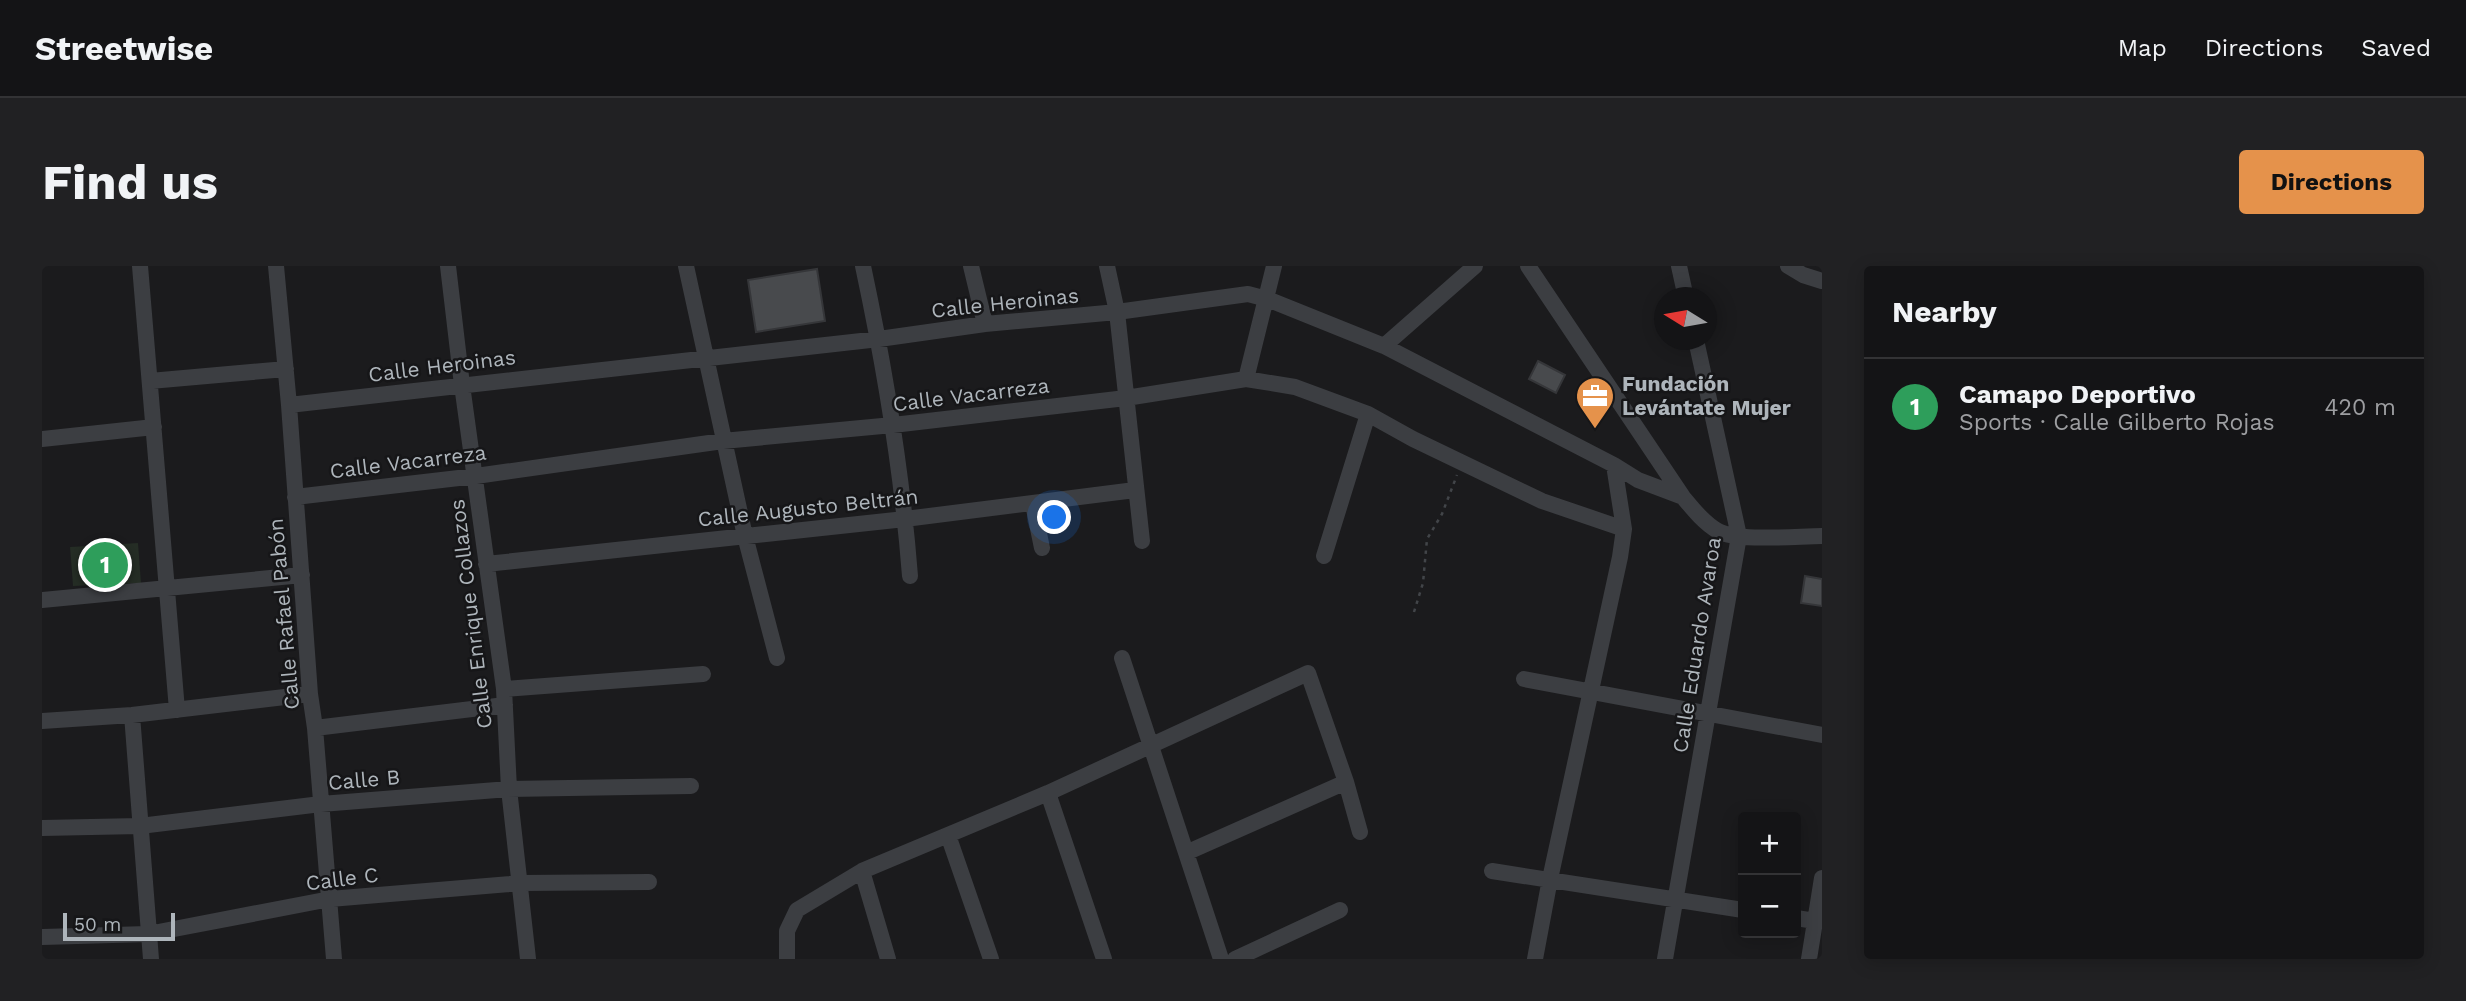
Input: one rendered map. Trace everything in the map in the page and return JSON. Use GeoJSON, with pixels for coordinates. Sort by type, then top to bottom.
{"type":"FeatureCollection","features":[{"type":"Feature","properties":{"kind":"street"},"geometry":{"type":"LineString","coordinates":[[140,266],[177,710]]}},
{"type":"Feature","properties":{"kind":"street","name":"Calle Rafael Pabón"},"geometry":{"type":"LineString","coordinates":[[276,266],[334,959]]}},
{"type":"Feature","properties":{"kind":"street","name":"Calle Enrique Collazos"},"geometry":{"type":"LineString","coordinates":[[448,266],[505,697],[509,789],[528,959]]}},
{"type":"Feature","properties":{"kind":"street"},"geometry":{"type":"LineString","coordinates":[[686,266],[745,537],[777,658]]}},
{"type":"Feature","properties":{"kind":"street"},"geometry":{"type":"LineString","coordinates":[[863,266],[879,339],[893,425],[910,576]]}},
{"type":"Feature","properties":{"kind":"street"},"geometry":{"type":"LineString","coordinates":[[971,266],[985,324]]}},
{"type":"Feature","properties":{"kind":"street"},"geometry":{"type":"LineString","coordinates":[[1107,266],[1117,312],[1142,541]]}},
{"type":"Feature","properties":{"kind":"street"},"geometry":{"type":"LineString","coordinates":[[1246,379],[1274,266]]}},
{"type":"Feature","properties":{"kind":"street"},"geometry":{"type":"LineString","coordinates":[[1384,346],[1475,266]]}},
{"type":"Feature","properties":{"kind":"street"},"geometry":{"type":"LineString","coordinates":[[1528,266],[1697,514],[1719,532],[1739,536],[1822,536]]}},
{"type":"Feature","properties":{"kind":"street"},"geometry":{"type":"LineString","coordinates":[[1679,266],[1684,287]]}},
{"type":"Feature","properties":{"kind":"street"},"geometry":{"type":"LineString","coordinates":[[1788,266],[1803,275],[1822,281]]}},
{"type":"Feature","properties":{"kind":"street","name":"Calle Heroinas"},"geometry":{"type":"LineString","coordinates":[[289,405],[879,339],[985,324],[1117,312],[1248,294],[1267,299],[1384,346],[1638,480],[1683,497]]}},
{"type":"Feature","properties":{"kind":"street","name":"Calle Eduardo Avaroa"},"geometry":{"type":"LineString","coordinates":[[1665,959],[1739,536],[1698,350]]}},
{"type":"Feature","properties":{"kind":"street"},"geometry":{"type":"LineString","coordinates":[[150,381],[286,369]]}},
{"type":"Feature","properties":{"kind":"street","name":"Calle Vacarreza"},"geometry":{"type":"LineString","coordinates":[[295,497],[476,476],[723,442],[1126,398],[1246,379],[1295,387],[1368,414],[1542,501],[1623,529]]}},
{"type":"Feature","properties":{"kind":"street"},"geometry":{"type":"LineString","coordinates":[[1324,556],[1368,414]]}},
{"type":"Feature","properties":{"kind":"street"},"geometry":{"type":"LineString","coordinates":[[42,439],[154,427]]}},
{"type":"Feature","properties":{"kind":"street"},"geometry":{"type":"LineString","coordinates":[[1535,959],[1620,557],[1623,529],[1614,465]]}},
{"type":"Feature","properties":{"kind":"street","name":"Calle Augusto Beltrán"},"geometry":{"type":"LineString","coordinates":[[486,564],[905,519],[1135,490]]}},
{"type":"Feature","properties":{"kind":"street"},"geometry":{"type":"LineString","coordinates":[[1033,504],[1042,548]]}},
{"type":"Feature","properties":{"kind":"street"},"geometry":{"type":"LineString","coordinates":[[42,600],[302,575]]}},
{"type":"Feature","properties":{"kind":"street"},"geometry":{"type":"LineString","coordinates":[[1122,658],[1221,959]]}},
{"type":"Feature","properties":{"kind":"street"},"geometry":{"type":"LineString","coordinates":[[787,959],[787,931],[797,910],[862,871],[1048,793],[1308,673],[1346,782],[1360,832]]}},
{"type":"Feature","properties":{"kind":"street"},"geometry":{"type":"LineString","coordinates":[[315,729],[505,697],[703,674]]}},
{"type":"Feature","properties":{"kind":"street"},"geometry":{"type":"LineString","coordinates":[[1524,679],[1822,735]]}},
{"type":"Feature","properties":{"kind":"street"},"geometry":{"type":"LineString","coordinates":[[42,721],[132,715],[310,694]]}},
{"type":"Feature","properties":{"kind":"street"},"geometry":{"type":"LineString","coordinates":[[132,715],[151,959]]}},
{"type":"Feature","properties":{"kind":"street"},"geometry":{"type":"LineString","coordinates":[[1188,852],[1346,782]]}},
{"type":"Feature","properties":{"kind":"street","name":"Calle B"},"geometry":{"type":"LineString","coordinates":[[42,828],[140,826],[321,804],[509,789],[691,786]]}},
{"type":"Feature","properties":{"kind":"street"},"geometry":{"type":"LineString","coordinates":[[1048,793],[1104,959]]}},
{"type":"Feature","properties":{"kind":"street"},"geometry":{"type":"LineString","coordinates":[[948,835],[991,959]]}},
{"type":"Feature","properties":{"kind":"street"},"geometry":{"type":"LineString","coordinates":[[1492,870],[1738,908]]}},
{"type":"Feature","properties":{"kind":"street"},"geometry":{"type":"LineString","coordinates":[[862,871],[888,959]]}},
{"type":"Feature","properties":{"kind":"street"},"geometry":{"type":"LineString","coordinates":[[1810,959],[1822,878]]}},
{"type":"Feature","properties":{"kind":"street","name":"Calle C"},"geometry":{"type":"LineString","coordinates":[[42,937],[148,934],[330,899],[521,883],[649,882]]}},
{"type":"Feature","properties":{"kind":"street"},"geometry":{"type":"LineString","coordinates":[[1235,959],[1339,910]]}},
{"type":"Feature","properties":{"kind":"street"},"geometry":{"type":"LineString","coordinates":[[1801,919],[1815,921]]}},
{"type":"Feature","properties":{"kind":"path"},"geometry":{"type":"LineString","coordinates":[[1414,612],[1423,583],[1427,539],[1442,514],[1462,463]]}},
{"type":"Feature","properties":{"kind":"shaded area"},"geometry":{"type":"Polygon","coordinates":[[[138,543],[141,583],[73,586],[70,547],[138,543]]]}},
{"type":"Feature","properties":{"kind":"building"},"geometry":{"type":"Polygon","coordinates":[[[817,269],[825,321],[756,332],[748,280],[817,269]]]}},
{"type":"Feature","properties":{"kind":"building"},"geometry":{"type":"Polygon","coordinates":[[[1538,361],[1565,375],[1556,393],[1529,379],[1538,361]]]}},
{"type":"Feature","properties":{"kind":"building"},"geometry":{"type":"Polygon","coordinates":[[[1805,576],[1822,579],[1822,606],[1801,603],[1805,576]]]}},
{"type":"Feature","properties":{"kind":"place","name":"Fundación Levántate Mujer"},"geometry":{"type":"Point","coordinates":[1595,430]}},
{"type":"Feature","properties":{"kind":"place","name":"Camapo Deportivo"},"geometry":{"type":"Point","coordinates":[105,565]}}]}
